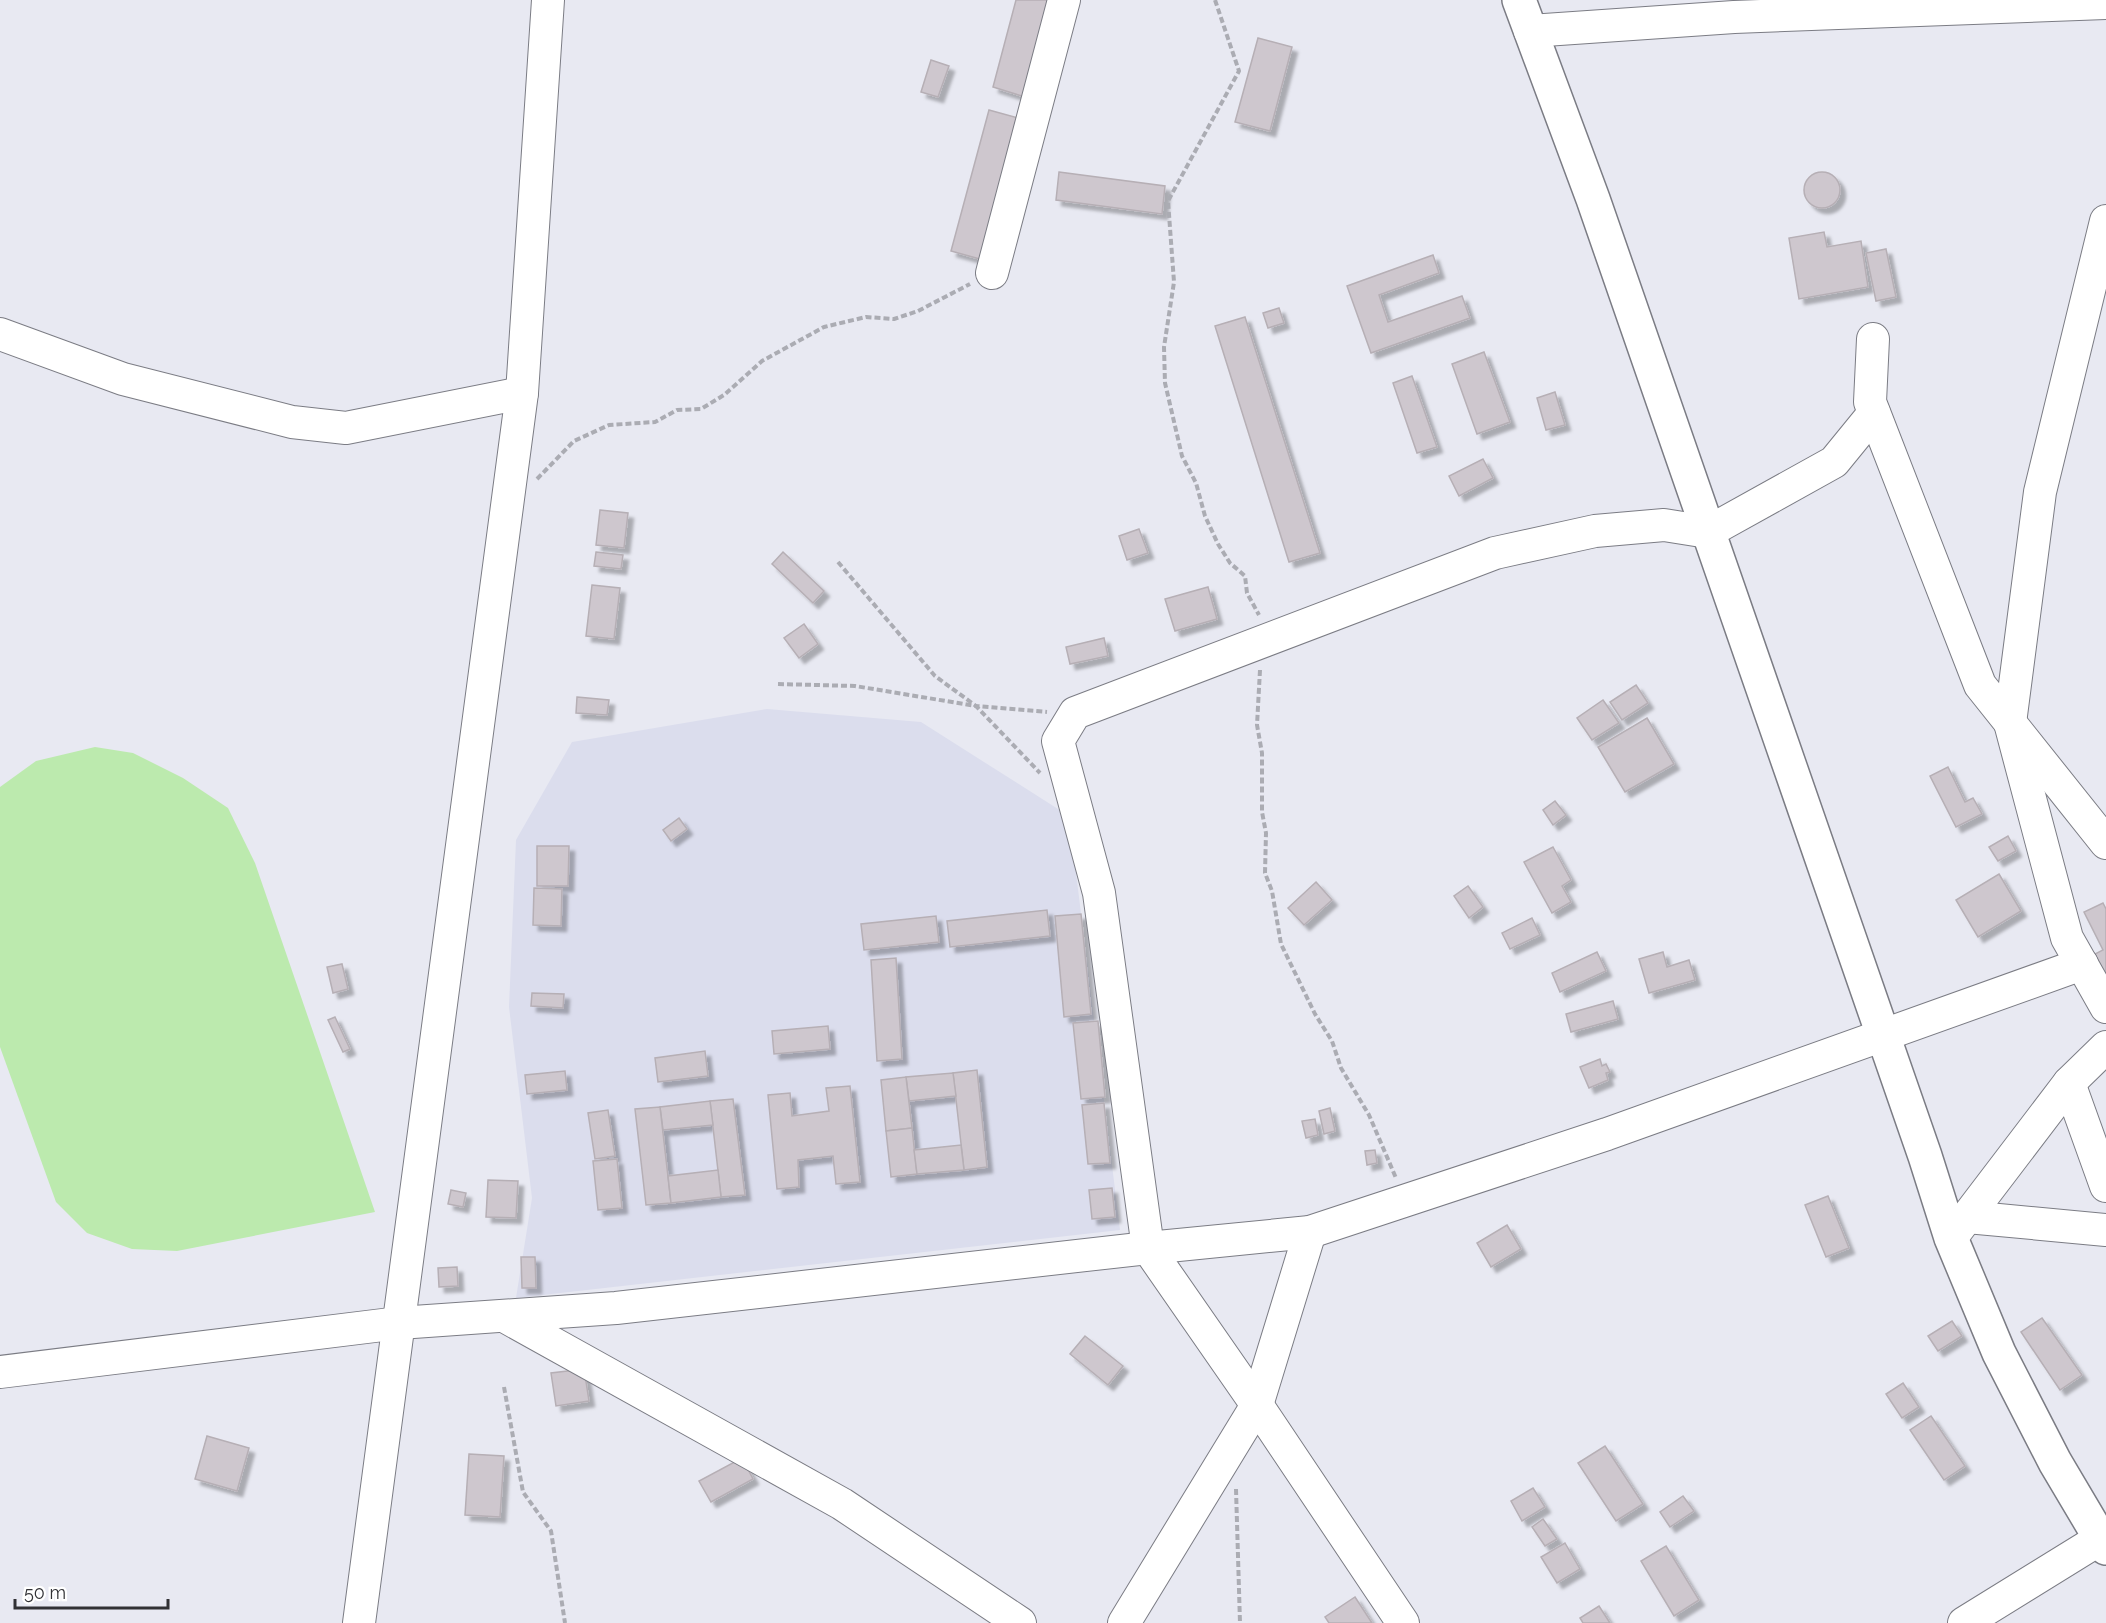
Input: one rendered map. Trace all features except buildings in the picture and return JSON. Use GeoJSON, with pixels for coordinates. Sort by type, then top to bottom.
{"type":"FeatureCollection","features":[{"type":"Feature","properties":{"kind":"main road"},"geometry":{"type":"LineString","coordinates":[[1519,0],[1593,199],[1883,1037],[1959,1227],[1999,1353],[2055,1462],[2103,1544]]}},
{"type":"Feature","properties":{"kind":"street"},"geometry":{"type":"LineString","coordinates":[[359,1623],[522,393],[548,0]]}},
{"type":"Feature","properties":{"kind":"street"},"geometry":{"type":"LineString","coordinates":[[992,273],[1064,0]]}},
{"type":"Feature","properties":{"kind":"street"},"geometry":{"type":"LineString","coordinates":[[1530,31],[1730,5],[2106,3]]}},
{"type":"Feature","properties":{"kind":"street"},"geometry":{"type":"LineString","coordinates":[[2106,221],[2040,492],[2010,723],[2067,938],[2106,1007]]}},
{"type":"Feature","properties":{"kind":"street"},"geometry":{"type":"LineString","coordinates":[[0,334],[123,379],[292,422],[346,428],[522,393]]}},
{"type":"Feature","properties":{"kind":"street"},"geometry":{"type":"LineString","coordinates":[[1873,339],[1870,402],[1980,685],[2106,843]]}},
{"type":"Feature","properties":{"kind":"street"},"geometry":{"type":"LineString","coordinates":[[1403,1623],[1257,1405],[1148,1248],[1100,893],[1058,741],[1075,713],[1495,553],[1596,531],[1664,525],[1708,532],[1834,462],[1874,412]]}},
{"type":"Feature","properties":{"kind":"street"},"geometry":{"type":"LineString","coordinates":[[0,1372],[399,1323],[616,1308],[1310,1232],[1607,1134],[2082,964]]}},
{"type":"Feature","properties":{"kind":"street"},"geometry":{"type":"LineString","coordinates":[[1959,1227],[2069,1083],[2106,1047]]}},
{"type":"Feature","properties":{"kind":"street"},"geometry":{"type":"LineString","coordinates":[[2069,1083],[2106,1186]]}},
{"type":"Feature","properties":{"kind":"street"},"geometry":{"type":"LineString","coordinates":[[1959,1227],[2106,1230]]}},
{"type":"Feature","properties":{"kind":"street"},"geometry":{"type":"LineString","coordinates":[[1124,1623],[1257,1405],[1310,1232]]}},
{"type":"Feature","properties":{"kind":"street"},"geometry":{"type":"LineString","coordinates":[[504,1316],[842,1504],[1020,1623]]}},
{"type":"Feature","properties":{"kind":"street"},"geometry":{"type":"LineString","coordinates":[[1964,1623],[2103,1544]]}},
{"type":"Feature","properties":{"kind":"path"},"geometry":{"type":"LineString","coordinates":[[1215,0],[1239,70],[1168,201],[1174,282],[1164,347],[1165,383],[1182,456],[1194,477],[1205,516],[1230,563],[1245,576],[1247,593],[1261,620],[1264,633],[1257,725],[1262,753],[1262,812],[1266,833],[1265,873],[1272,891],[1281,944],[1315,1014],[1332,1041],[1341,1068],[1369,1115],[1405,1201]]}},
{"type":"Feature","properties":{"kind":"path"},"geometry":{"type":"LineString","coordinates":[[507,510],[574,441],[609,425],[655,422],[677,410],[701,409],[724,395],[762,361],[824,327],[866,317],[894,319],[918,311],[992,273]]}},
{"type":"Feature","properties":{"kind":"path"},"geometry":{"type":"LineString","coordinates":[[838,562],[935,676],[976,706],[1046,780]]}},
{"type":"Feature","properties":{"kind":"path"},"geometry":{"type":"LineString","coordinates":[[778,684],[855,686],[976,706],[1030,712],[1075,713]]}},
{"type":"Feature","properties":{"kind":"path"},"geometry":{"type":"LineString","coordinates":[[504,1387],[524,1492],[550,1532],[565,1623]]}},
{"type":"Feature","properties":{"kind":"path"},"geometry":{"type":"LineString","coordinates":[[1236,1486],[1240,1623]]}},
{"type":"Feature","properties":{"kind":"shaded area"},"geometry":{"type":"Polygon","coordinates":[[[767,709],[921,722],[1069,816],[1120,1230],[516,1298],[532,1198],[509,1007],[516,840],[572,742],[767,709]]]}},
{"type":"Feature","properties":{"kind":"green space"},"geometry":{"type":"Polygon","coordinates":[[[95,747],[133,753],[183,778],[228,808],[255,863],[375,1212],[177,1251],[132,1249],[87,1233],[56,1202],[0,1047],[0,787],[36,761],[95,747]]]}}]}
